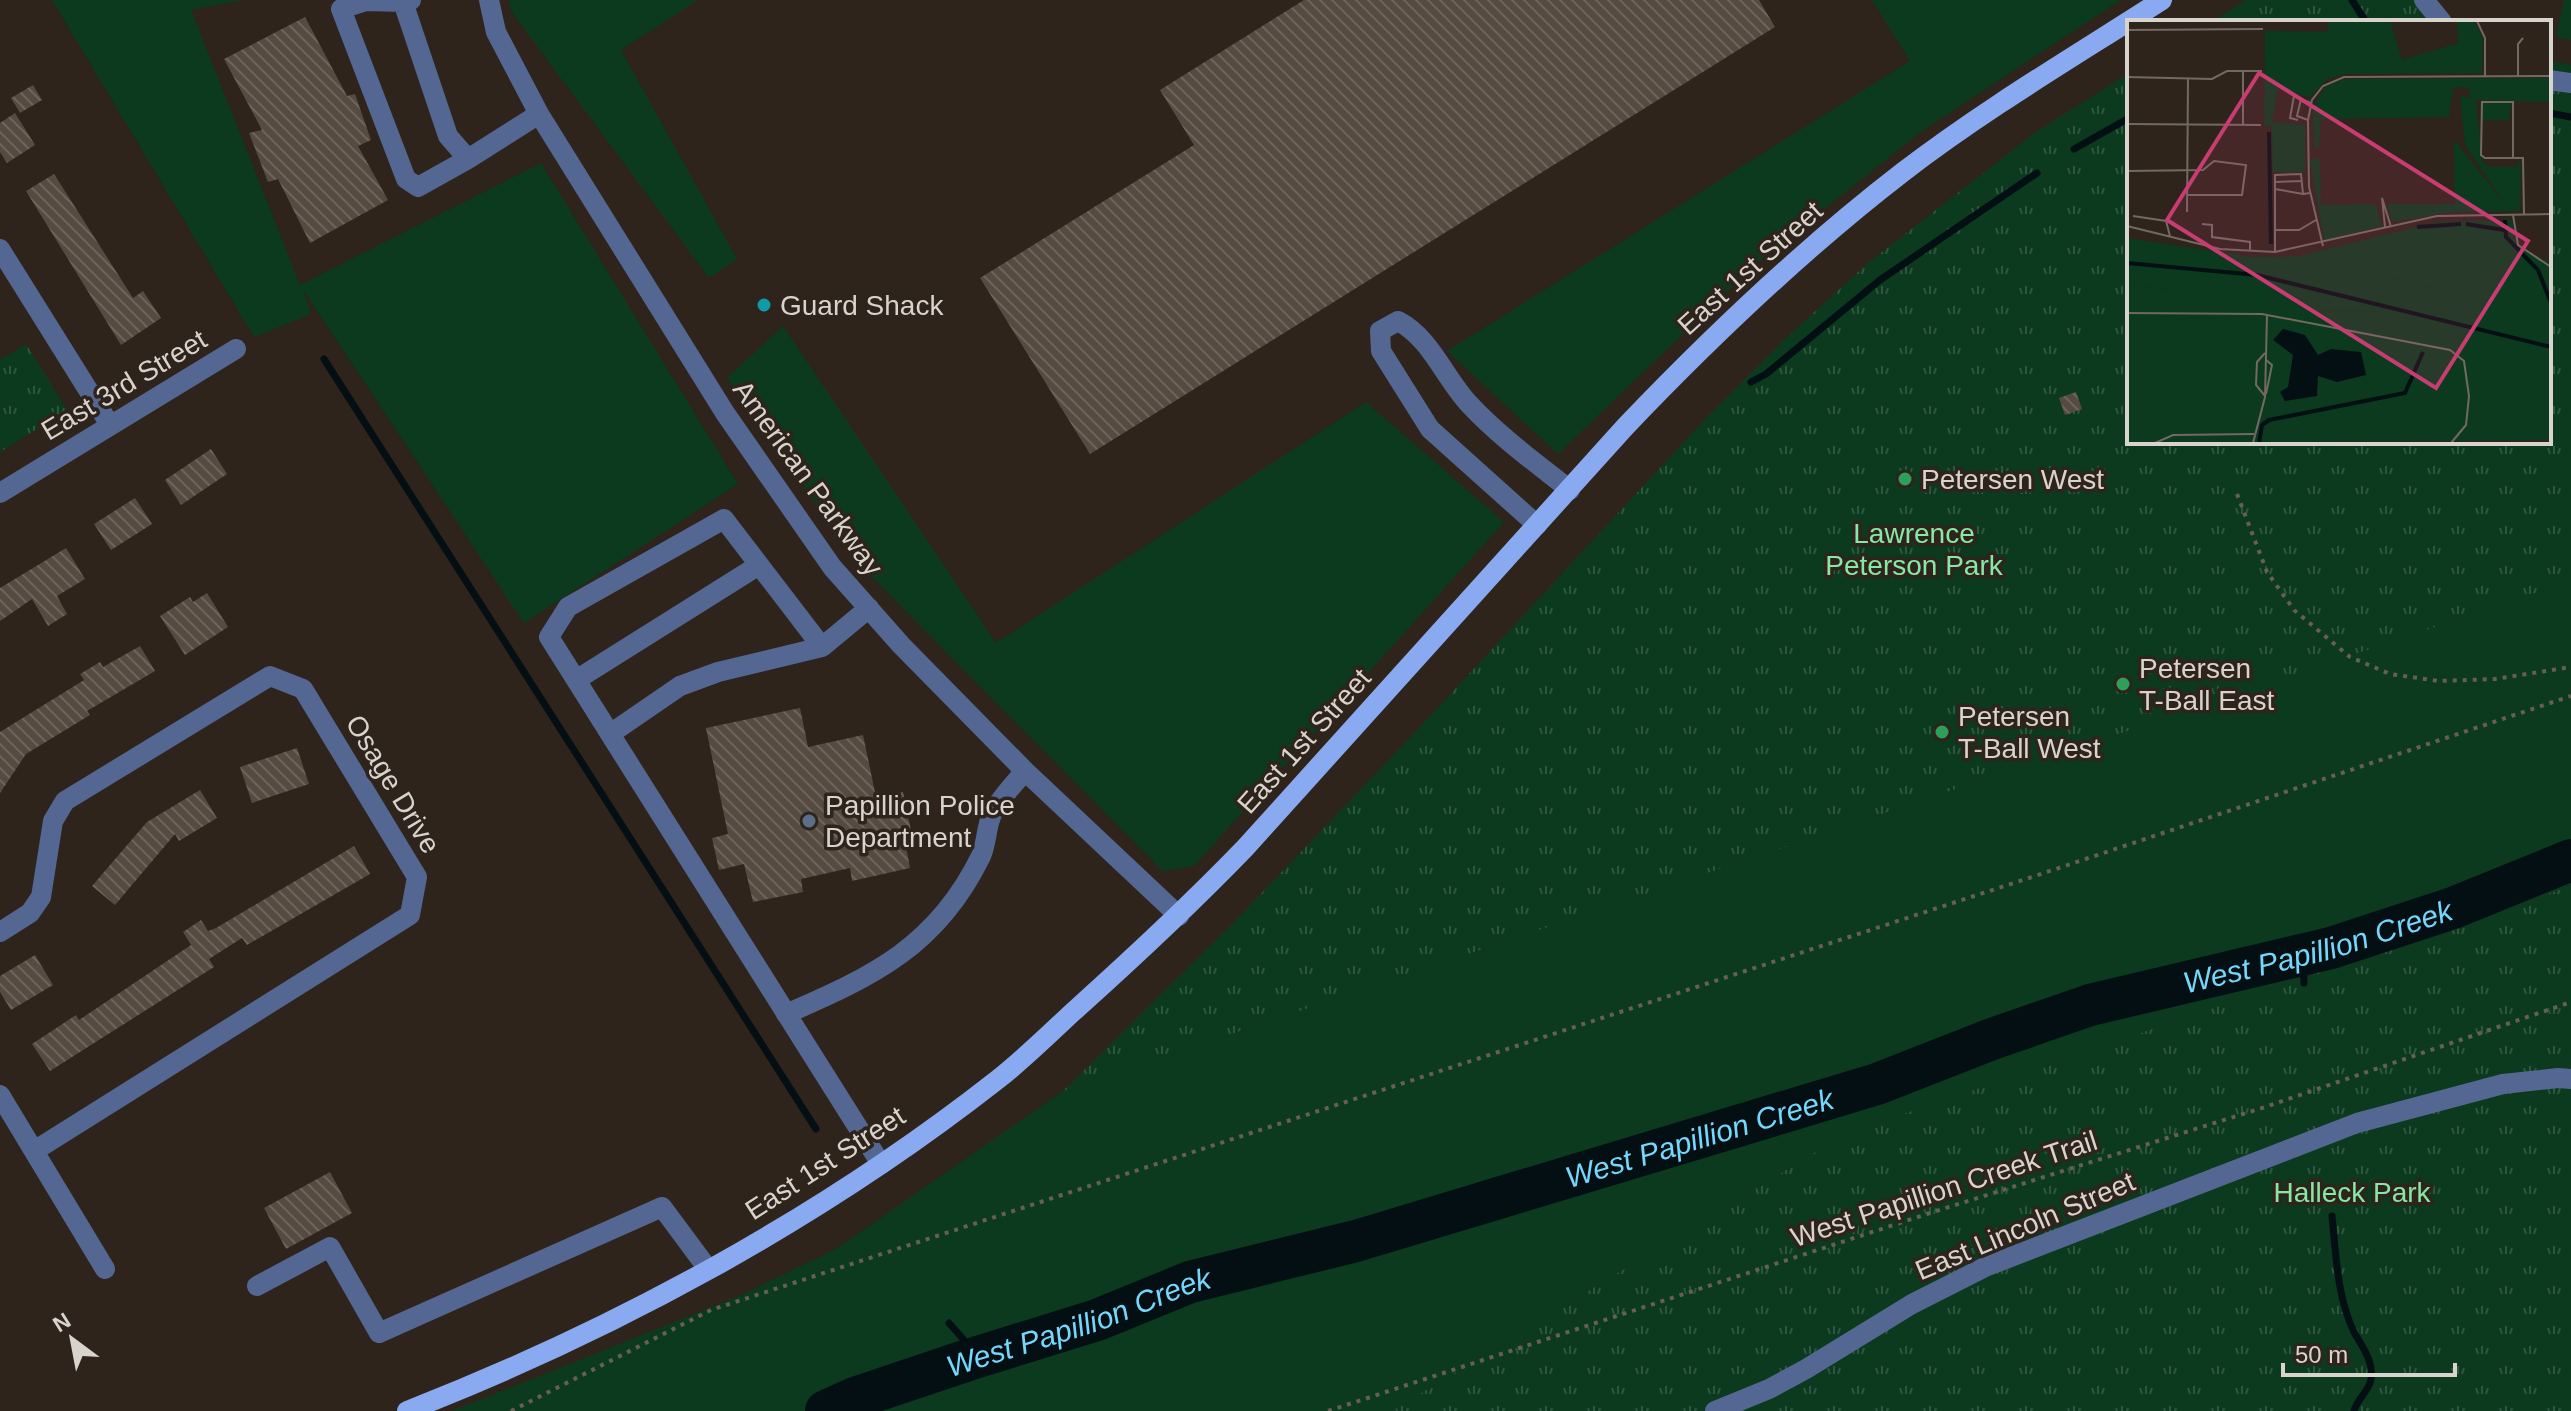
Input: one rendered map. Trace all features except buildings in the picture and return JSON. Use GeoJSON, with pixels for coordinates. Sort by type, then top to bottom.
{"type":"FeatureCollection","features":[{"type":"Feature","properties":{"kind":"main road","name":"East 1st Street"},"geometry":{"type":"LineString","coordinates":[[2131,20],[2162,0]]}},
{"type":"Feature","properties":{"kind":"main road","name":"East 1st Street"},"geometry":{"type":"LineString","coordinates":[[407,1411],[485,1380],[582,1335],[708,1269],[881,1164],[999,1078],[1179,916],[1245,848],[1689,360],[1773,281],[1903,172],[1963,128],[2127,23]]}},
{"type":"Feature","properties":{"kind":"street","name":"American Parkway"},"geometry":{"type":"LineString","coordinates":[[489,0],[496,32],[539,114],[725,413],[832,567],[901,645],[1025,771],[1179,916]]}},
{"type":"Feature","properties":{"kind":"street"},"geometry":{"type":"LineString","coordinates":[[2424,0],[2440,20]]}},
{"type":"Feature","properties":{"kind":"street"},"geometry":{"type":"LineString","coordinates":[[468,159],[448,136],[407,1],[366,1],[341,9],[406,179],[418,187],[468,159],[539,114]]}},
{"type":"Feature","properties":{"kind":"street"},"geometry":{"type":"LineString","coordinates":[[2551,80],[2571,83]]}},
{"type":"Feature","properties":{"kind":"street"},"geometry":{"type":"LineString","coordinates":[[0,249],[110,425]]}},
{"type":"Feature","properties":{"kind":"street"},"geometry":{"type":"LineString","coordinates":[[1537,525],[1430,429],[1381,351],[1380,331],[1398,321],[1413,329],[1466,401],[1488,423],[1570,490]]}},
{"type":"Feature","properties":{"kind":"street","name":"East 3rd Street"},"geometry":{"type":"LineString","coordinates":[[0,493],[236,349]]}},
{"type":"Feature","properties":{"kind":"street"},"geometry":{"type":"LineString","coordinates":[[822,647],[724,519],[568,607],[549,637],[881,1164]]}},
{"type":"Feature","properties":{"kind":"street"},"geometry":{"type":"LineString","coordinates":[[576,680],[759,565]]}},
{"type":"Feature","properties":{"kind":"street"},"geometry":{"type":"LineString","coordinates":[[610,734],[680,686],[718,672],[822,647],[869,608]]}},
{"type":"Feature","properties":{"kind":"street","name":"Osage Drive"},"geometry":{"type":"LineString","coordinates":[[0,932],[26,915],[41,897],[53,821],[65,801],[270,676],[303,689],[417,877],[410,915],[34,1151]]}},
{"type":"Feature","properties":{"kind":"street"},"geometry":{"type":"LineString","coordinates":[[786,1014],[850,987],[893,962],[949,910],[982,853],[991,815],[1025,771]]}},
{"type":"Feature","properties":{"kind":"street","name":"East Lincoln Street"},"geometry":{"type":"LineString","coordinates":[[1715,1411],[1769,1389],[1912,1304],[1985,1267],[2370,1120],[2503,1084],[2571,1079]]}},
{"type":"Feature","properties":{"kind":"street"},"geometry":{"type":"LineString","coordinates":[[0,1095],[105,1269]]}},
{"type":"Feature","properties":{"kind":"street"},"geometry":{"type":"LineString","coordinates":[[257,1286],[330,1247],[379,1333],[662,1207],[708,1269]]}},
{"type":"Feature","properties":{"kind":"path"},"geometry":{"type":"LineString","coordinates":[[2237,494],[2267,572],[2294,610],[2350,657],[2390,674],[2439,681],[2495,679],[2571,667]]}},
{"type":"Feature","properties":{"kind":"path"},"geometry":{"type":"LineString","coordinates":[[511,1411],[711,1310],[2029,878],[2571,696]]}},
{"type":"Feature","properties":{"kind":"path","name":"West Papillion Creek Trail"},"geometry":{"type":"LineString","coordinates":[[1328,1411],[2279,1102],[2571,1002]]}},
{"type":"Feature","properties":{"kind":"green space"},"geometry":{"type":"Polygon","coordinates":[[[52,0],[244,0],[191,10],[300,285],[541,163],[738,484],[524,623],[303,290],[311,314],[254,337],[52,0]]]}},
{"type":"Feature","properties":{"kind":"green space"},"geometry":{"type":"Polygon","coordinates":[[[509,0],[698,0],[621,50],[737,259],[709,278],[511,11],[509,0]]]}},
{"type":"Feature","properties":{"kind":"green space"},"geometry":{"type":"Polygon","coordinates":[[[1872,0],[2121,0],[1922,131],[1758,262],[1558,454],[1447,351],[1910,61],[1872,0]]]}},
{"type":"Feature","properties":{"kind":"green space"},"geometry":{"type":"Polygon","coordinates":[[[2246,0],[2430,0],[2443,20],[2214,20],[2246,0]]]}},
{"type":"Feature","properties":{"kind":"green space"},"geometry":{"type":"Polygon","coordinates":[[[2564,0],[2571,0],[2571,40],[2556,37],[2564,0]]]}},
{"type":"Feature","properties":{"kind":"green space","name":"Lawrence Peterson Park"},"geometry":{"type":"Polygon","coordinates":[[[2551,60],[2571,65],[2571,581],[1063,1091],[1233,923],[1405,743],[1709,415],[1786,338],[1868,263],[2036,132],[2127,74],[2127,444],[2551,444],[2551,60]]]}},
{"type":"Feature","properties":{"kind":"green space"},"geometry":{"type":"Polygon","coordinates":[[[783,326],[996,643],[1366,402],[1504,522],[1194,866],[1163,871],[857,562],[727,378],[783,326]]]}},
{"type":"Feature","properties":{"kind":"green space"},"geometry":{"type":"Polygon","coordinates":[[[26,344],[67,410],[0,452],[0,360],[26,344]]]}},
{"type":"Feature","properties":{"kind":"green space"},"geometry":{"type":"Polygon","coordinates":[[[2571,581],[2571,886],[1845,1134],[1392,1411],[452,1411],[739,1296],[836,1249],[1063,1091],[2571,581]]]}},
{"type":"Feature","properties":{"kind":"green space","name":"Halleck Park"},"geometry":{"type":"Polygon","coordinates":[[[2571,886],[2571,1411],[1392,1411],[1845,1134],[2571,886]]]}},
{"type":"Feature","properties":{"kind":"waterway"},"geometry":{"type":"LineString","coordinates":[[2352,0],[2365,20]]}},
{"type":"Feature","properties":{"kind":"waterway"},"geometry":{"type":"LineString","coordinates":[[2551,113],[2571,117]]}},
{"type":"Feature","properties":{"kind":"waterway"},"geometry":{"type":"LineString","coordinates":[[2074,149],[2127,119]]}},
{"type":"Feature","properties":{"kind":"waterway"},"geometry":{"type":"LineString","coordinates":[[1751,382],[1766,374],[1880,280],[2037,173]]}},
{"type":"Feature","properties":{"kind":"waterway"},"geometry":{"type":"LineString","coordinates":[[324,359],[816,1129]]}},
{"type":"Feature","properties":{"kind":"waterway","name":"West Papillion Creek"},"geometry":{"type":"LineString","coordinates":[[826,1411],[855,1398],[968,1360],[1097,1320],[1190,1282],[1356,1241],[1877,1084],[2090,1005],[2331,948],[2453,908],[2571,860]]}},
{"type":"Feature","properties":{"kind":"waterway"},"geometry":{"type":"LineString","coordinates":[[2303,955],[2304,983]]}},
{"type":"Feature","properties":{"kind":"waterway"},"geometry":{"type":"LineString","coordinates":[[2332,1216],[2344,1304],[2348,1319],[2369,1360],[2371,1372],[2368,1387],[2354,1411]]}},
{"type":"Feature","properties":{"kind":"waterway"},"geometry":{"type":"LineString","coordinates":[[949,1323],[979,1357]]}},
{"type":"Feature","properties":{"kind":"place","name":"Guard Shack"},"geometry":{"type":"Point","coordinates":[764,305]}},
{"type":"Feature","properties":{"kind":"place","name":"Petersen West"},"geometry":{"type":"Point","coordinates":[1905,479]}},
{"type":"Feature","properties":{"kind":"place","name":"Petersen T-Ball East"},"geometry":{"type":"Point","coordinates":[2123,684]}},
{"type":"Feature","properties":{"kind":"place","name":"Petersen T-Ball West"},"geometry":{"type":"Point","coordinates":[1942,732]}},
{"type":"Feature","properties":{"kind":"place","name":"Papillion Police Department"},"geometry":{"type":"Point","coordinates":[809,821]}}]}
